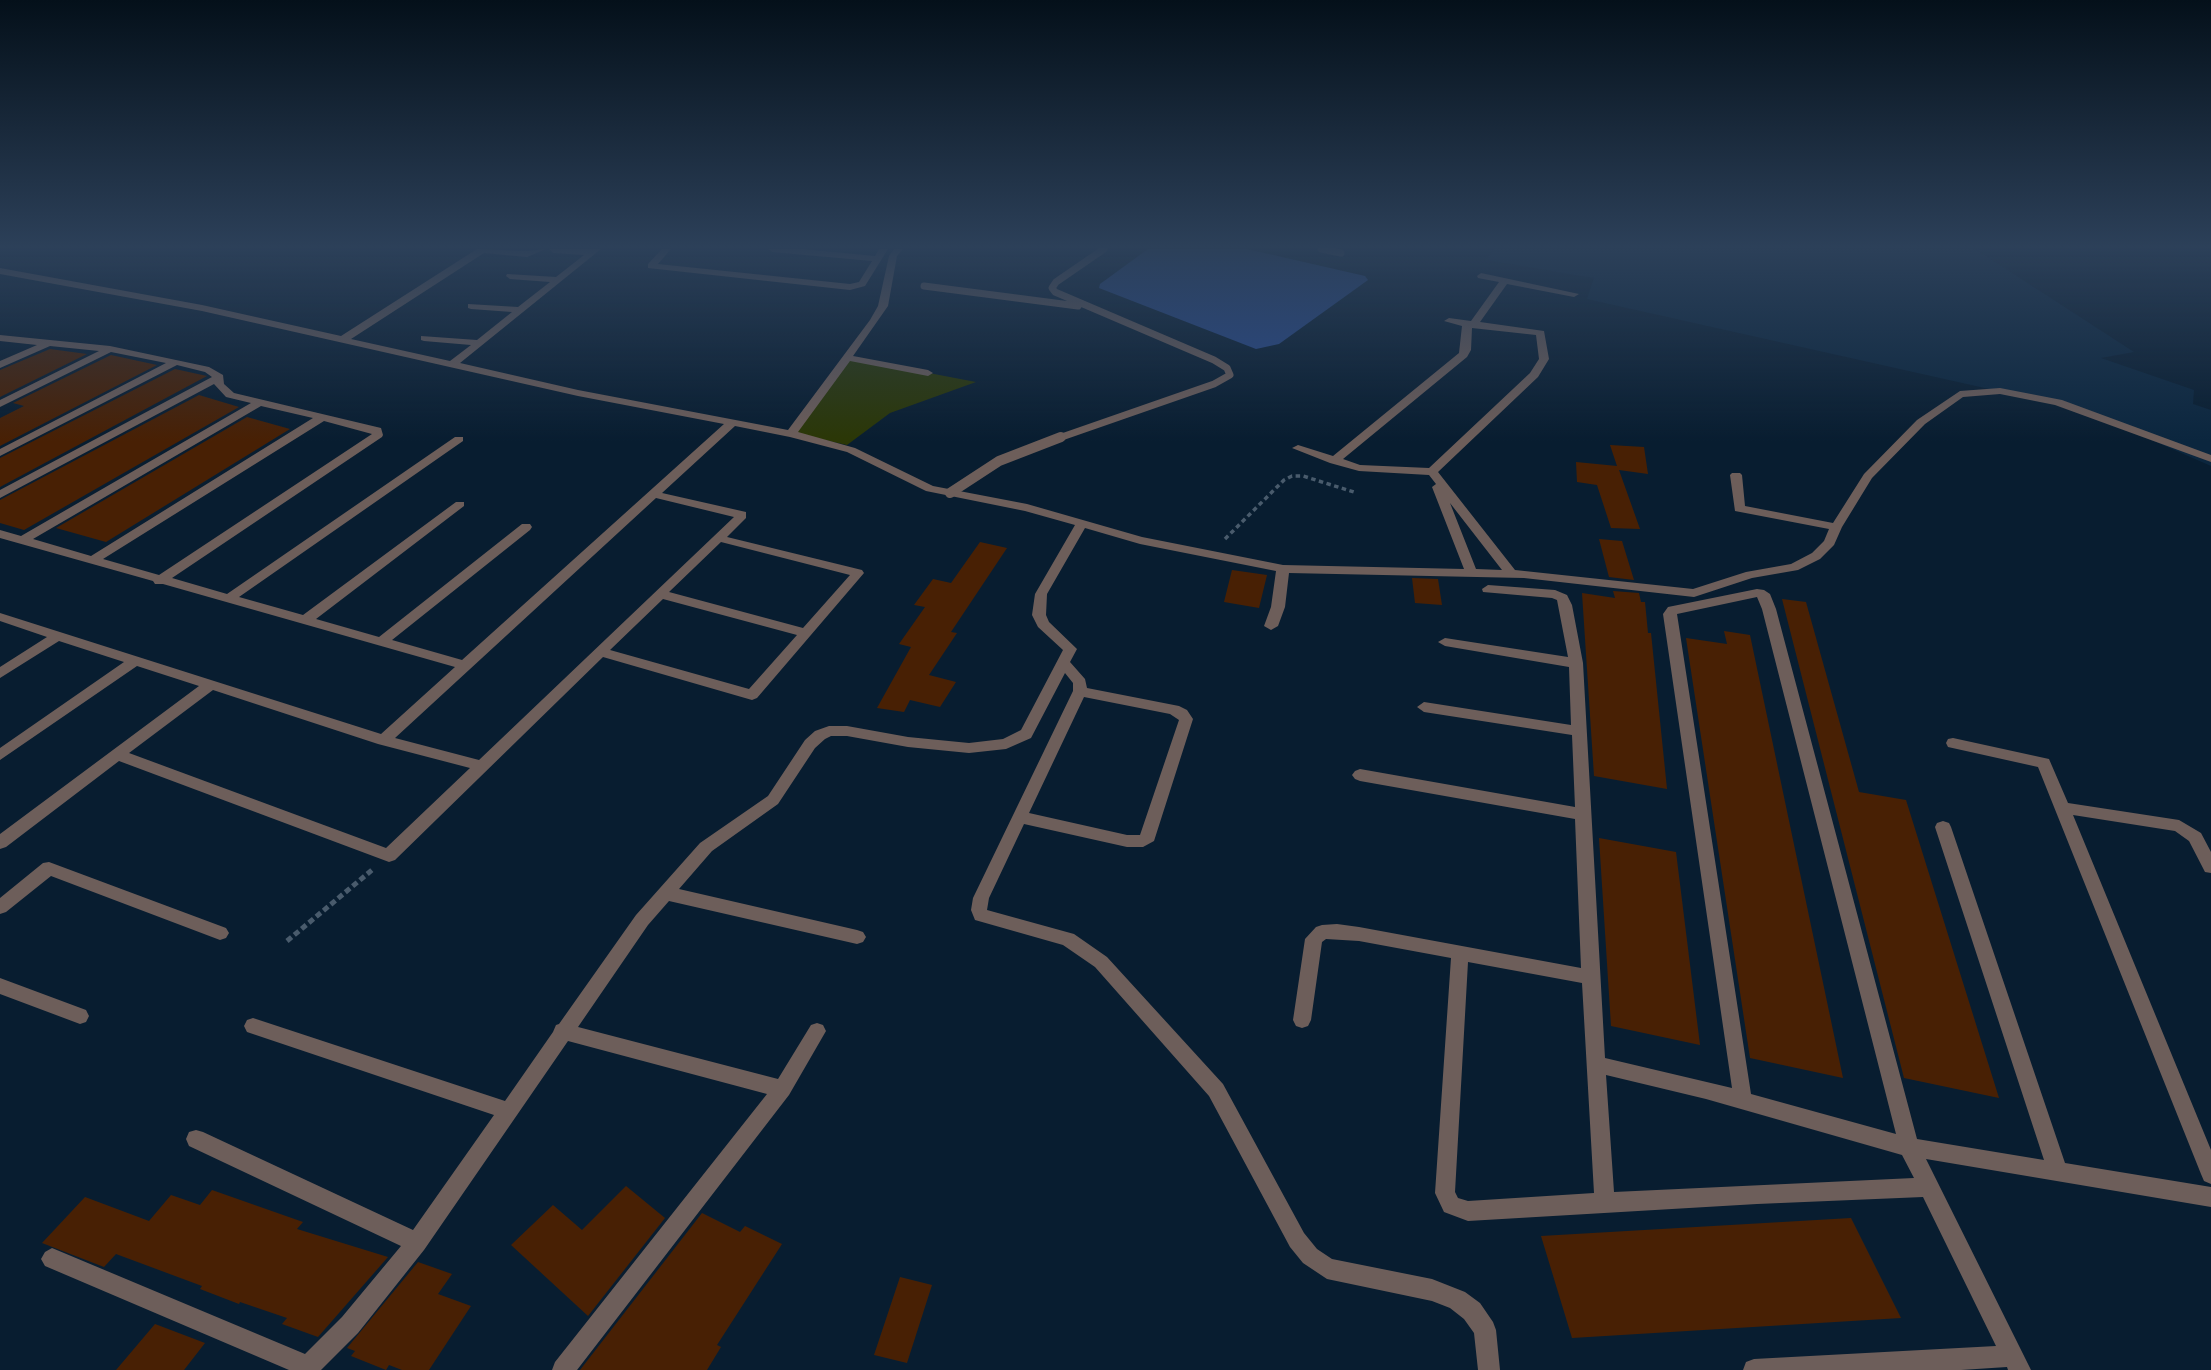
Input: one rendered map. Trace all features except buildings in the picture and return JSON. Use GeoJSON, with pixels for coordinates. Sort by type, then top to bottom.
{"type":"FeatureCollection","features":[{"type":"Feature","properties":{"kind":"street"},"geometry":{"type":"LineString","coordinates":[[224,313],[578,393],[791,434],[850,450],[920,485],[1027,508],[1209,555],[1283,569],[1512,573],[1694,593],[1805,562],[1816,556],[1830,542],[1836,527],[1868,476],[1921,422],[1960,394],[2000,391],[2058,402],[2211,459]]}},
{"type":"Feature","properties":{"kind":"street"},"geometry":{"type":"LineString","coordinates":[[342,340],[384,313]]}},
{"type":"Feature","properties":{"kind":"street"},"geometry":{"type":"LineString","coordinates":[[453,364],[516,313]]}},
{"type":"Feature","properties":{"kind":"street"},"geometry":{"type":"LineString","coordinates":[[791,434],[849,358],[878,313]]}},
{"type":"Feature","properties":{"kind":"street"},"geometry":{"type":"LineString","coordinates":[[1334,461],[1463,355],[1470,325],[1479,313]]}},
{"type":"Feature","properties":{"kind":"street"},"geometry":{"type":"LineString","coordinates":[[1297,448],[1359,468],[1432,472],[1534,375],[1544,359],[1541,333],[1449,321]]}},
{"type":"Feature","properties":{"kind":"street"},"geometry":{"type":"LineString","coordinates":[[0,338],[110,349],[209,370],[219,377]]}},
{"type":"Feature","properties":{"kind":"street"},"geometry":{"type":"LineString","coordinates":[[424,338],[479,343]]}},
{"type":"Feature","properties":{"kind":"street"},"geometry":{"type":"LineString","coordinates":[[0,365],[48,343]]}},
{"type":"Feature","properties":{"kind":"street"},"geometry":{"type":"LineString","coordinates":[[0,404],[110,349]]}},
{"type":"Feature","properties":{"kind":"street"},"geometry":{"type":"LineString","coordinates":[[849,358],[928,373]]}},
{"type":"Feature","properties":{"kind":"street"},"geometry":{"type":"LineString","coordinates":[[0,453],[176,362]]}},
{"type":"Feature","properties":{"kind":"street"},"geometry":{"type":"LineString","coordinates":[[159,581],[378,435],[377,430],[372,427],[230,395],[219,385],[219,377]]}},
{"type":"Feature","properties":{"kind":"street"},"geometry":{"type":"LineString","coordinates":[[0,495],[219,377]]}},
{"type":"Feature","properties":{"kind":"street"},"geometry":{"type":"LineString","coordinates":[[21,541],[260,402]]}},
{"type":"Feature","properties":{"kind":"street"},"geometry":{"type":"LineString","coordinates":[[91,561],[324,416]]}},
{"type":"Feature","properties":{"kind":"street"},"geometry":{"type":"LineString","coordinates":[[383,740],[732,423]]}},
{"type":"Feature","properties":{"kind":"street"},"geometry":{"type":"LineString","coordinates":[[228,599],[459,439]]}},
{"type":"Feature","properties":{"kind":"street"},"geometry":{"type":"LineString","coordinates":[[1432,472],[1471,572]]}},
{"type":"Feature","properties":{"kind":"street"},"geometry":{"type":"LineString","coordinates":[[1432,472],[1512,573]]}},
{"type":"Feature","properties":{"kind":"street"},"geometry":{"type":"LineString","coordinates":[[1736,475],[1739,508],[1836,527]]}},
{"type":"Feature","properties":{"kind":"street"},"geometry":{"type":"LineString","coordinates":[[118,755],[388,856],[742,515],[653,494]]}},
{"type":"Feature","properties":{"kind":"street"},"geometry":{"type":"LineString","coordinates":[[304,621],[460,504]]}},
{"type":"Feature","properties":{"kind":"street"},"geometry":{"type":"LineString","coordinates":[[52,1259],[307,1368],[351,1325],[416,1243],[642,920],[706,847],[773,800],[810,744],[820,735],[829,731],[847,731],[940,746],[990,747],[1006,744],[1026,734],[1070,649],[1043,624],[1039,615],[1041,594],[1082,523]]}},
{"type":"Feature","properties":{"kind":"street"},"geometry":{"type":"LineString","coordinates":[[380,643],[526,527]]}},
{"type":"Feature","properties":{"kind":"street"},"geometry":{"type":"LineString","coordinates":[[0,534],[467,666]]}},
{"type":"Feature","properties":{"kind":"street"},"geometry":{"type":"LineString","coordinates":[[600,652],[752,695],[858,573],[718,538]]}},
{"type":"Feature","properties":{"kind":"street"},"geometry":{"type":"LineString","coordinates":[[1271,626],[1278,607],[1283,569]]}},
{"type":"Feature","properties":{"kind":"street"},"geometry":{"type":"LineString","coordinates":[[1488,589],[1555,594],[1562,598],[1576,663],[1585,815],[1590,977],[1598,1065],[1605,1203]]}},
{"type":"Feature","properties":{"kind":"street"},"geometry":{"type":"LineString","coordinates":[[1743,1101],[1670,614],[1673,610],[1757,593],[1764,594],[1769,609],[1909,1147],[2016,1363],[1754,1370]]}},
{"type":"Feature","properties":{"kind":"street"},"geometry":{"type":"LineString","coordinates":[[660,594],[807,633]]}},
{"type":"Feature","properties":{"kind":"street"},"geometry":{"type":"LineString","coordinates":[[0,617],[383,740],[482,766]]}},
{"type":"Feature","properties":{"kind":"street"},"geometry":{"type":"LineString","coordinates":[[0,673],[57,636]]}},
{"type":"Feature","properties":{"kind":"street"},"geometry":{"type":"LineString","coordinates":[[1446,642],[1576,663]]}},
{"type":"Feature","properties":{"kind":"street"},"geometry":{"type":"LineString","coordinates":[[0,755],[134,661]]}},
{"type":"Feature","properties":{"kind":"street"},"geometry":{"type":"LineString","coordinates":[[1064,663],[1080,682],[1080,691],[979,903],[981,915],[1068,939],[1101,962],[1216,1090],[1297,1240],[1310,1256],[1326,1268],[1432,1290],[1457,1300],[1472,1311],[1485,1330],[1489,1370]]}},
{"type":"Feature","properties":{"kind":"street"},"geometry":{"type":"LineString","coordinates":[[0,843],[209,686]]}},
{"type":"Feature","properties":{"kind":"street"},"geometry":{"type":"LineString","coordinates":[[1020,817],[1128,841],[1143,841],[1148,838],[1186,719],[1174,710],[1080,691]]}},
{"type":"Feature","properties":{"kind":"street"},"geometry":{"type":"LineString","coordinates":[[1424,707],[1580,731]]}},
{"type":"Feature","properties":{"kind":"street"},"geometry":{"type":"LineString","coordinates":[[1953,743],[2041,761],[2064,808],[2211,1174]]}},
{"type":"Feature","properties":{"kind":"street"},"geometry":{"type":"LineString","coordinates":[[1360,775],[1585,815]]}},
{"type":"Feature","properties":{"kind":"street"},"geometry":{"type":"LineString","coordinates":[[2064,808],[2179,826],[2195,837],[2211,867]]}},
{"type":"Feature","properties":{"kind":"street"},"geometry":{"type":"LineString","coordinates":[[1943,827],[2057,1170]]}},
{"type":"Feature","properties":{"kind":"street"},"geometry":{"type":"LineString","coordinates":[[0,908],[49,868],[220,933]]}},
{"type":"Feature","properties":{"kind":"street"},"geometry":{"type":"LineString","coordinates":[[665,892],[858,937]]}},
{"type":"Feature","properties":{"kind":"street"},"geometry":{"type":"LineString","coordinates":[[1301,1020],[1314,939],[1322,932],[1337,931],[1590,977]]}},
{"type":"Feature","properties":{"kind":"street"},"geometry":{"type":"LineString","coordinates":[[1460,953],[1446,1199],[1451,1205],[1468,1211],[1928,1187]]}},
{"type":"Feature","properties":{"kind":"street"},"geometry":{"type":"LineString","coordinates":[[0,986],[80,1016]]}},
{"type":"Feature","properties":{"kind":"street"},"geometry":{"type":"LineString","coordinates":[[253,1026],[508,1111]]}},
{"type":"Feature","properties":{"kind":"street"},"geometry":{"type":"LineString","coordinates":[[562,1031],[782,1089]]}},
{"type":"Feature","properties":{"kind":"street"},"geometry":{"type":"LineString","coordinates":[[563,1370],[782,1089],[817,1031]]}},
{"type":"Feature","properties":{"kind":"street"},"geometry":{"type":"LineString","coordinates":[[1598,1065],[1743,1101],[1909,1147],[2211,1197]]}},
{"type":"Feature","properties":{"kind":"street"},"geometry":{"type":"LineString","coordinates":[[196,1139],[416,1243]]}},
{"type":"Feature","properties":{"kind":"lane"},"geometry":{"type":"LineString","coordinates":[[950,493],[999,461],[1214,384],[1230,375],[1227,368],[1214,360],[1104,313]]}},
{"type":"Feature","properties":{"kind":"path"},"geometry":{"type":"LineString","coordinates":[[1209,555],[1288,477],[1303,476],[1357,493]]}},
{"type":"Feature","properties":{"kind":"path"},"geometry":{"type":"LineString","coordinates":[[287,941],[388,856]]}},
{"type":"Feature","properties":{"kind":"shaded area"},"geometry":{"type":"Polygon","coordinates":[[[1649,313],[2074,313],[2134,352],[2101,358],[2194,390],[2193,404],[2211,410],[2211,466],[2083,410],[1649,313]]]}},
{"type":"Feature","properties":{"kind":"green space"},"geometry":{"type":"Polygon","coordinates":[[[845,357],[976,382],[890,413],[847,445],[788,432],[845,357]]]}},
{"type":"Feature","properties":{"kind":"water"},"geometry":{"type":"Polygon","coordinates":[[[1163,313],[1322,313],[1279,344],[1256,349],[1163,313]]]}}]}
